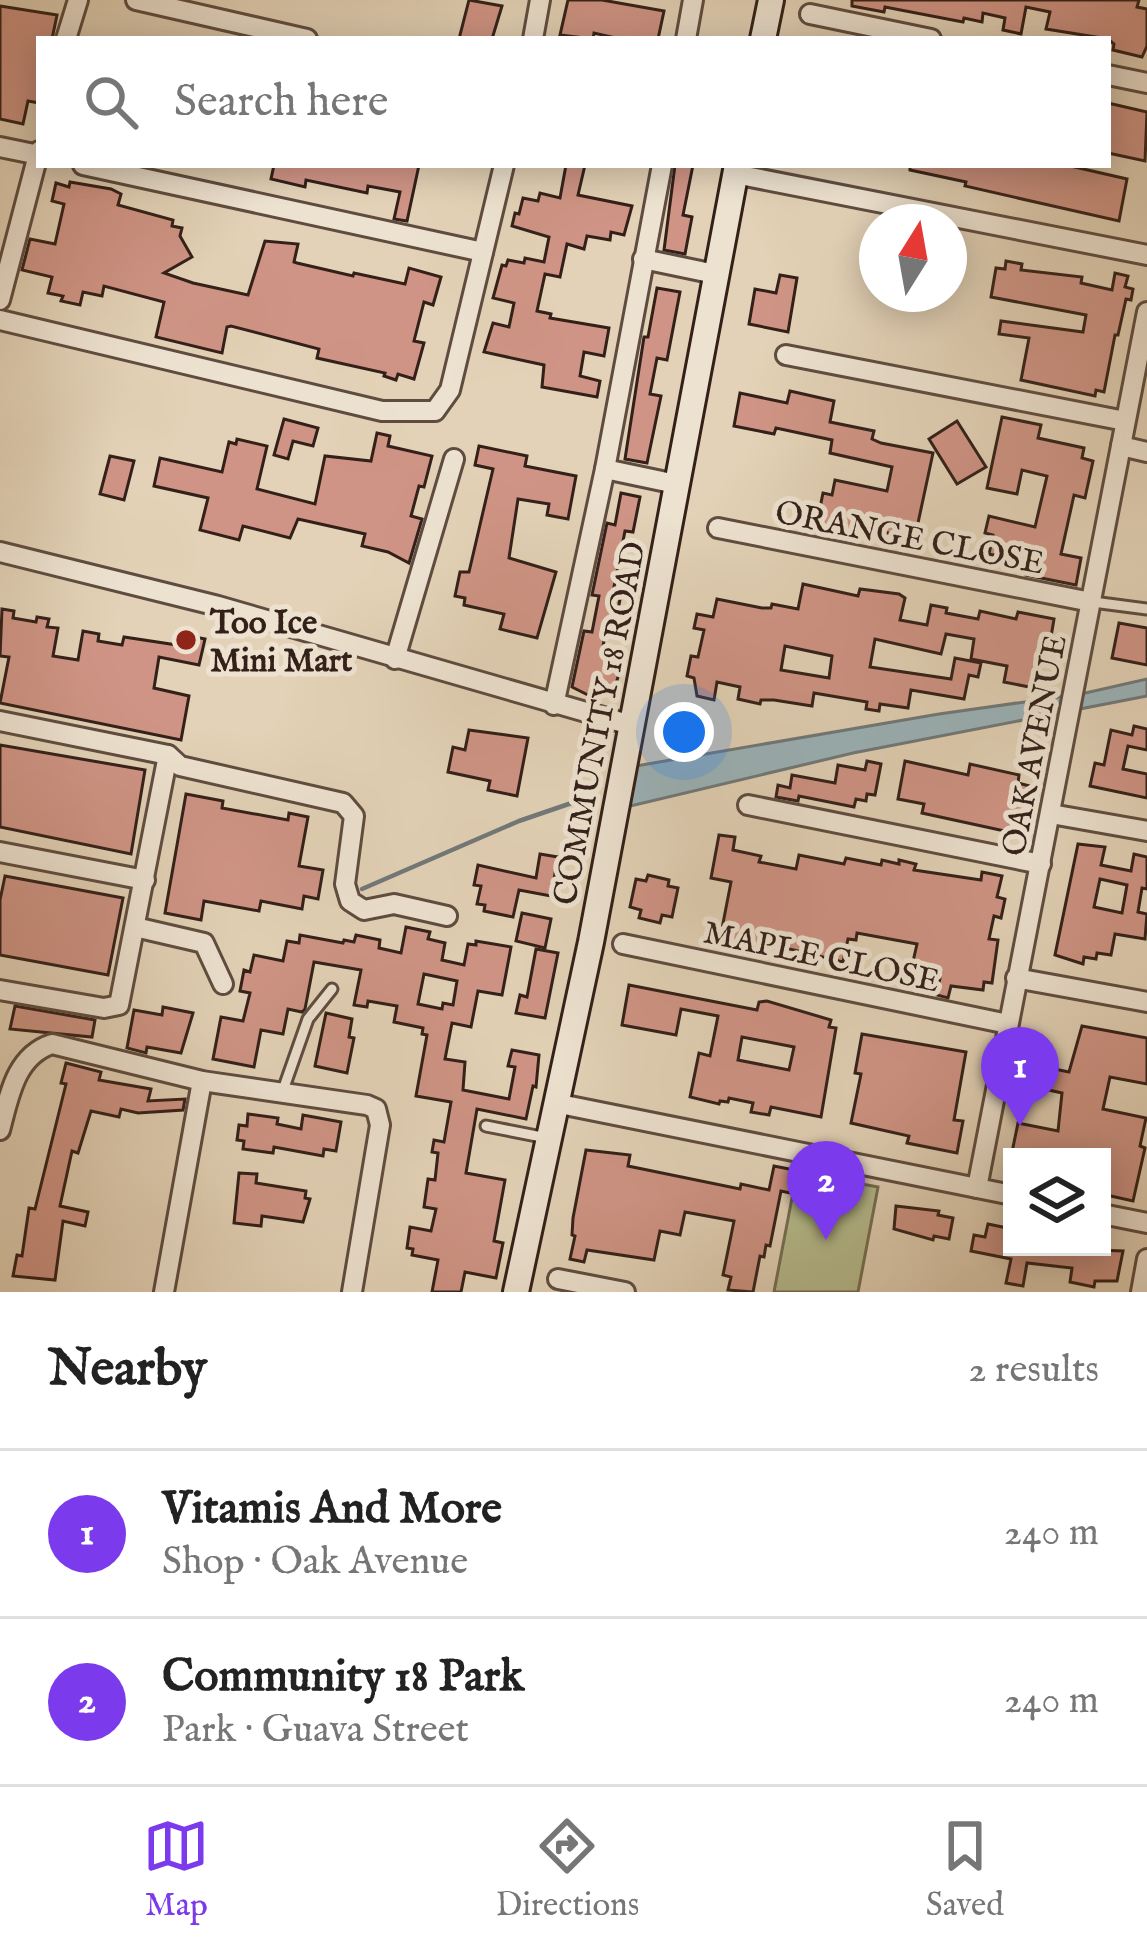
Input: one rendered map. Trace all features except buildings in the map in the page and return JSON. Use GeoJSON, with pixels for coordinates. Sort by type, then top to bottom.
{"type":"FeatureCollection","features":[{"type":"Feature","properties":{"kind":"main road"},"geometry":{"type":"LineString","coordinates":[[764,36],[771,0]]}},
{"type":"Feature","properties":{"kind":"main road","name":"COMMUNITY 18 ROAD"},"geometry":{"type":"LineString","coordinates":[[516,1292],[591,942],[736,170]]}},
{"type":"Feature","properties":{"kind":"street"},"geometry":{"type":"LineString","coordinates":[[67,36],[78,0]]}},
{"type":"Feature","properties":{"kind":"street"},"geometry":{"type":"LineString","coordinates":[[136,0],[294,36]]}},
{"type":"Feature","properties":{"kind":"street"},"geometry":{"type":"LineString","coordinates":[[533,36],[540,0]]}},
{"type":"Feature","properties":{"kind":"street"},"geometry":{"type":"LineString","coordinates":[[687,36],[693,0]]}},
{"type":"Feature","properties":{"kind":"street"},"geometry":{"type":"LineString","coordinates":[[810,14],[916,36]]}},
{"type":"Feature","properties":{"kind":"street"},"geometry":{"type":"LineString","coordinates":[[1111,76],[1147,83]]}},
{"type":"Feature","properties":{"kind":"street"},"geometry":{"type":"LineString","coordinates":[[0,147],[36,153]]}},
{"type":"Feature","properties":{"kind":"street"},"geometry":{"type":"LineString","coordinates":[[0,299],[36,165]]}},
{"type":"Feature","properties":{"kind":"street"},"geometry":{"type":"LineString","coordinates":[[97,168],[483,252]]}},
{"type":"Feature","properties":{"kind":"street"},"geometry":{"type":"LineString","coordinates":[[0,320],[382,411],[425,413],[443,403],[450,390],[503,168]]}},
{"type":"Feature","properties":{"kind":"street"},"geometry":{"type":"LineString","coordinates":[[554,705],[605,469],[661,168]]}},
{"type":"Feature","properties":{"kind":"street"},"geometry":{"type":"LineString","coordinates":[[736,170],[1147,255]]}},
{"type":"Feature","properties":{"kind":"street"},"geometry":{"type":"LineString","coordinates":[[643,259],[716,274]]}},
{"type":"Feature","properties":{"kind":"street","name":"OAK AVENUE"},"geometry":{"type":"LineString","coordinates":[[976,1188],[1147,313]]}},
{"type":"Feature","properties":{"kind":"street"},"geometry":{"type":"LineString","coordinates":[[786,355],[1125,421]]}},
{"type":"Feature","properties":{"kind":"street"},"geometry":{"type":"LineString","coordinates":[[1121,446],[1147,452]]}},
{"type":"Feature","properties":{"kind":"street"},"geometry":{"type":"LineString","coordinates":[[395,659],[454,460]]}},
{"type":"Feature","properties":{"kind":"street"},"geometry":{"type":"LineString","coordinates":[[605,469],[676,484]]}},
{"type":"Feature","properties":{"kind":"street","name":"ORANGE CLOSE"},"geometry":{"type":"LineString","coordinates":[[718,528],[1091,602]]}},
{"type":"Feature","properties":{"kind":"street"},"geometry":{"type":"LineString","coordinates":[[0,552],[218,606],[632,725]]}},
{"type":"Feature","properties":{"kind":"street"},"geometry":{"type":"LineString","coordinates":[[0,721],[168,755],[180,766],[343,802],[354,816],[345,884],[350,901],[364,910],[394,904],[447,916]]}},
{"type":"Feature","properties":{"kind":"street"},"geometry":{"type":"LineString","coordinates":[[0,989],[114,1009],[123,1000],[168,755]]}},
{"type":"Feature","properties":{"kind":"street"},"geometry":{"type":"LineString","coordinates":[[748,805],[1041,864]]}},
{"type":"Feature","properties":{"kind":"street"},"geometry":{"type":"LineString","coordinates":[[1051,814],[1147,832]]}},
{"type":"Feature","properties":{"kind":"street"},"geometry":{"type":"LineString","coordinates":[[0,852],[145,880]]}},
{"type":"Feature","properties":{"kind":"street"},"geometry":{"type":"LineString","coordinates":[[135,927],[204,943],[223,984]]}},
{"type":"Feature","properties":{"kind":"street","name":"MAPLE CLOSE"},"geometry":{"type":"LineString","coordinates":[[623,944],[1008,1024]]}},
{"type":"Feature","properties":{"kind":"street"},"geometry":{"type":"LineString","coordinates":[[1016,978],[1147,1002]]}},
{"type":"Feature","properties":{"kind":"street"},"geometry":{"type":"LineString","coordinates":[[0,1130],[20,1070],[40,1048],[52,1044],[202,1081],[368,1105],[379,1116],[352,1292]]}},
{"type":"Feature","properties":{"kind":"street"},"geometry":{"type":"LineString","coordinates":[[164,1292],[202,1081]]}},
{"type":"Feature","properties":{"kind":"street"},"geometry":{"type":"LineString","coordinates":[[555,1102],[1003,1194]]}},
{"type":"Feature","properties":{"kind":"street"},"geometry":{"type":"LineString","coordinates":[[1111,1216],[1147,1223]]}},
{"type":"Feature","properties":{"kind":"street"},"geometry":{"type":"LineString","coordinates":[[1141,1292],[1147,1259]]}},
{"type":"Feature","properties":{"kind":"street"},"geometry":{"type":"LineString","coordinates":[[558,1279],[625,1292]]}},
{"type":"Feature","properties":{"kind":"lane"},"geometry":{"type":"LineString","coordinates":[[1091,602],[1147,609]]}},
{"type":"Feature","properties":{"kind":"lane"},"geometry":{"type":"LineString","coordinates":[[282,1094],[308,1019],[332,989]]}},
{"type":"Feature","properties":{"kind":"lane"},"geometry":{"type":"LineString","coordinates":[[486,1126],[547,1138]]}},
{"type":"Feature","properties":{"kind":"green space"},"geometry":{"type":"Polygon","coordinates":[[[797,1172],[878,1187],[858,1292],[774,1292],[797,1172]]]}},
{"type":"Feature","properties":{"kind":"water"},"geometry":{"type":"Polygon","coordinates":[[[1147,679],[1147,696],[853,753],[622,808],[630,767],[1081,694],[1147,679]]]}},
{"type":"Feature","properties":{"kind":"waterway"},"geometry":{"type":"LineString","coordinates":[[362,889],[519,821],[595,795]]}},
{"type":"Feature","properties":{"kind":"place","name":"Too Ice Mini Mart"},"geometry":{"type":"Point","coordinates":[186,640]}},
{"type":"Feature","properties":{"kind":"place","name":"Vitamis And More"},"geometry":{"type":"Point","coordinates":[1020,1126]}},
{"type":"Feature","properties":{"kind":"place","name":"Community 18 Park"},"geometry":{"type":"Point","coordinates":[826,1240]}}]}
